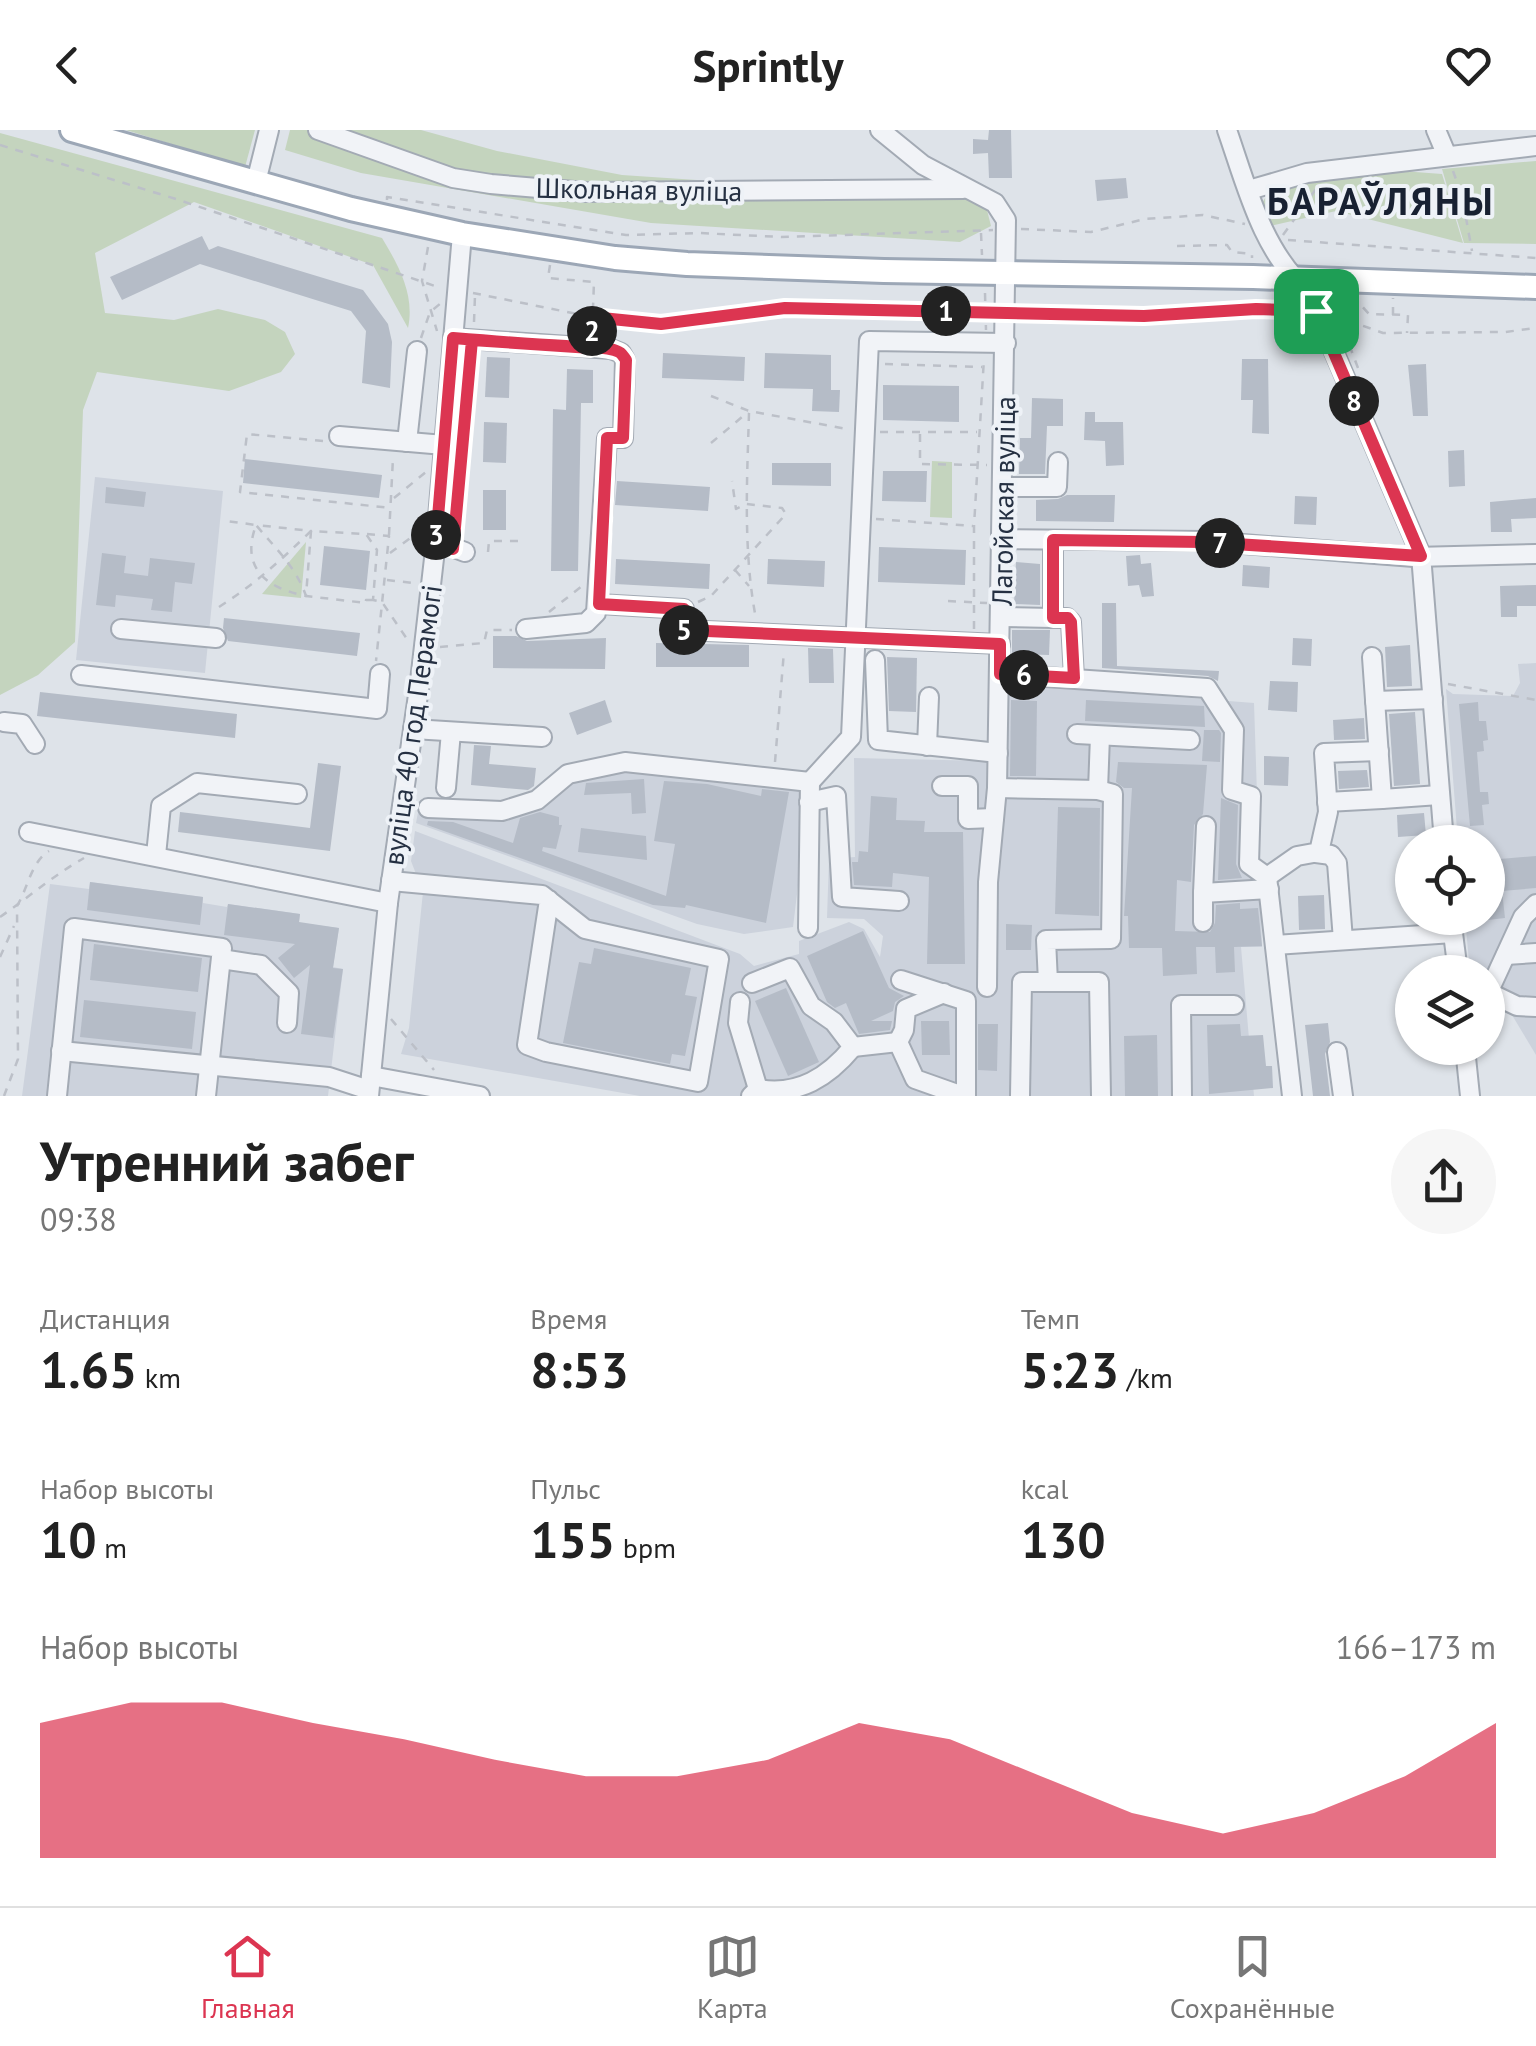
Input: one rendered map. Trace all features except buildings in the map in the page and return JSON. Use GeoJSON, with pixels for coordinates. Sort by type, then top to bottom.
{"type":"FeatureCollection","features":[{"type":"Feature","properties":{"kind":"main road"},"geometry":{"type":"LineString","coordinates":[[72,130],[351,209],[462,234],[615,258],[687,264],[1536,287]]}},
{"type":"Feature","properties":{"kind":"street"},"geometry":{"type":"LineString","coordinates":[[256,182],[269,130]]}},
{"type":"Feature","properties":{"kind":"street","name":"Школьная вуліца"},"geometry":{"type":"LineString","coordinates":[[318,130],[452,178],[491,184],[586,192],[970,189]]}},
{"type":"Feature","properties":{"kind":"street"},"geometry":{"type":"LineString","coordinates":[[880,130],[923,165],[1002,208],[1007,229],[1008,273]]}},
{"type":"Feature","properties":{"kind":"street"},"geometry":{"type":"LineString","coordinates":[[1227,130],[1268,238],[1293,278],[1308,291],[1421,556],[1437,691],[1442,825]]}},
{"type":"Feature","properties":{"kind":"street"},"geometry":{"type":"LineString","coordinates":[[1436,130],[1447,156]]}},
{"type":"Feature","properties":{"kind":"street"},"geometry":{"type":"LineString","coordinates":[[1248,190],[1330,170],[1536,146]]}},
{"type":"Feature","properties":{"kind":"street","name":"вуліца 40 год Перамогі"},"geometry":{"type":"LineString","coordinates":[[370,1087],[388,903],[444,543],[446,338],[458,295],[462,234]]}},
{"type":"Feature","properties":{"kind":"street","name":"Лагойская вуліца"},"geometry":{"type":"LineString","coordinates":[[987,987],[988,882],[997,788],[1008,273]]}},
{"type":"Feature","properties":{"kind":"street"},"geometry":{"type":"LineString","coordinates":[[446,338],[611,349],[626,360],[623,438],[607,438],[599,604],[586,623],[526,630]]}},
{"type":"Feature","properties":{"kind":"street"},"geometry":{"type":"LineString","coordinates":[[808,928],[810,782],[851,738],[870,341],[1006,344]]}},
{"type":"Feature","properties":{"kind":"street"},"geometry":{"type":"LineString","coordinates":[[400,445],[417,351]]}},
{"type":"Feature","properties":{"kind":"street"},"geometry":{"type":"LineString","coordinates":[[339,439],[444,445]]}},
{"type":"Feature","properties":{"kind":"street"},"geometry":{"type":"LineString","coordinates":[[1004,487],[1057,487],[1058,462]]}},
{"type":"Feature","properties":{"kind":"street"},"geometry":{"type":"LineString","coordinates":[[1002,539],[1204,542],[1421,556],[1536,554]]}},
{"type":"Feature","properties":{"kind":"street"},"geometry":{"type":"LineString","coordinates":[[1053,540],[1053,618]]}},
{"type":"Feature","properties":{"kind":"street"},"geometry":{"type":"LineString","coordinates":[[599,604],[684,609],[684,630],[1000,644]]}},
{"type":"Feature","properties":{"kind":"street"},"geometry":{"type":"LineString","coordinates":[[1001,610],[1068,618],[1074,678]]}},
{"type":"Feature","properties":{"kind":"street"},"geometry":{"type":"LineString","coordinates":[[122,629],[216,638]]}},
{"type":"Feature","properties":{"kind":"street"},"geometry":{"type":"LineString","coordinates":[[1372,657],[1382,799]]}},
{"type":"Feature","properties":{"kind":"street"},"geometry":{"type":"LineString","coordinates":[[875,660],[878,740],[998,753]]}},
{"type":"Feature","properties":{"kind":"street"},"geometry":{"type":"LineString","coordinates":[[81,674],[377,708],[378,671]]}},
{"type":"Feature","properties":{"kind":"street"},"geometry":{"type":"LineString","coordinates":[[1000,674],[1207,688],[1234,730],[1232,790],[1251,796],[1249,864],[1268,883],[1292,1096]]}},
{"type":"Feature","properties":{"kind":"street"},"geometry":{"type":"LineString","coordinates":[[1375,702],[1437,691]]}},
{"type":"Feature","properties":{"kind":"street"},"geometry":{"type":"LineString","coordinates":[[927,746],[929,697]]}},
{"type":"Feature","properties":{"kind":"street"},"geometry":{"type":"LineString","coordinates":[[4,722],[22,724],[35,744]]}},
{"type":"Feature","properties":{"kind":"street"},"geometry":{"type":"LineString","coordinates":[[413,728],[517,745],[542,737]]}},
{"type":"Feature","properties":{"kind":"street"},"geometry":{"type":"LineString","coordinates":[[446,788],[451,732]]}},
{"type":"Feature","properties":{"kind":"street"},"geometry":{"type":"LineString","coordinates":[[1076,734],[1190,740]]}},
{"type":"Feature","properties":{"kind":"street"},"geometry":{"type":"LineString","coordinates":[[1098,790],[1100,736]]}},
{"type":"Feature","properties":{"kind":"street"},"geometry":{"type":"LineString","coordinates":[[1316,853],[1328,812],[1324,753],[1379,751]]}},
{"type":"Feature","properties":{"kind":"street"},"geometry":{"type":"LineString","coordinates":[[838,752],[836,796],[842,897],[898,901]]}},
{"type":"Feature","properties":{"kind":"street"},"geometry":{"type":"LineString","coordinates":[[428,808],[502,811],[538,800],[568,774],[625,762],[810,782]]}},
{"type":"Feature","properties":{"kind":"street"},"geometry":{"type":"LineString","coordinates":[[156,855],[160,806],[198,783],[297,794]]}},
{"type":"Feature","properties":{"kind":"street"},"geometry":{"type":"LineString","coordinates":[[942,786],[968,786],[968,818],[994,818]]}},
{"type":"Feature","properties":{"kind":"street"},"geometry":{"type":"LineString","coordinates":[[997,788],[1098,790],[1113,794],[1110,939],[1046,940],[1048,982]]}},
{"type":"Feature","properties":{"kind":"street"},"geometry":{"type":"LineString","coordinates":[[1326,802],[1439,795]]}},
{"type":"Feature","properties":{"kind":"street"},"geometry":{"type":"LineString","coordinates":[[809,802],[836,796]]}},
{"type":"Feature","properties":{"kind":"street"},"geometry":{"type":"LineString","coordinates":[[1204,922],[1206,826]]}},
{"type":"Feature","properties":{"kind":"street"},"geometry":{"type":"LineString","coordinates":[[29,832],[388,903]]}},
{"type":"Feature","properties":{"kind":"street"},"geometry":{"type":"LineString","coordinates":[[1203,893],[1268,883],[1296,856],[1330,855],[1337,863],[1343,940]]}},
{"type":"Feature","properties":{"kind":"street"},"geometry":{"type":"LineString","coordinates":[[391,881],[542,895],[549,900],[585,929],[719,959],[698,1082],[527,1045],[549,900]]}},
{"type":"Feature","properties":{"kind":"street"},"geometry":{"type":"LineString","coordinates":[[1536,904],[1523,917],[1506,955],[1536,952]]}},
{"type":"Feature","properties":{"kind":"street"},"geometry":{"type":"LineString","coordinates":[[57,1096],[74,928],[222,948],[206,1096]]}},
{"type":"Feature","properties":{"kind":"street"},"geometry":{"type":"LineString","coordinates":[[1275,945],[1395,933]]}},
{"type":"Feature","properties":{"kind":"street"},"geometry":{"type":"LineString","coordinates":[[221,959],[261,965],[289,993],[286,1023]]}},
{"type":"Feature","properties":{"kind":"street"},"geometry":{"type":"LineString","coordinates":[[752,983],[790,968],[811,1006],[834,1022],[853,1047]]}},
{"type":"Feature","properties":{"kind":"street"},"geometry":{"type":"LineString","coordinates":[[901,980],[944,993],[966,1001],[964,1096],[914,1079],[898,1042],[904,1030],[906,1009],[944,993]]}},
{"type":"Feature","properties":{"kind":"street"},"geometry":{"type":"LineString","coordinates":[[1020,1096],[1022,982],[1099,982],[1101,1096]]}},
{"type":"Feature","properties":{"kind":"street"},"geometry":{"type":"LineString","coordinates":[[1505,1000],[1536,1007]]}},
{"type":"Feature","properties":{"kind":"street"},"geometry":{"type":"LineString","coordinates":[[740,1002],[738,1023],[755,1092],[783,1092],[816,1082],[832,1072],[853,1047],[898,1042]]}},
{"type":"Feature","properties":{"kind":"street"},"geometry":{"type":"LineString","coordinates":[[1182,1096],[1182,1006],[1234,1005]]}},
{"type":"Feature","properties":{"kind":"street"},"geometry":{"type":"LineString","coordinates":[[61,1052],[210,1064],[330,1077],[370,1087],[451,1090],[480,1096]]}},
{"type":"Feature","properties":{"kind":"street"},"geometry":{"type":"LineString","coordinates":[[1337,1052],[1344,1096]]}},
{"type":"Feature","properties":{"kind":"street"},"geometry":{"type":"LineString","coordinates":[[1467,1065],[1470,1096]]}},
{"type":"Feature","properties":{"kind":"path"},"geometry":{"type":"LineString","coordinates":[[0,145],[176,199],[458,295],[592,317],[661,324],[760,309],[1144,316],[1256,309],[1316,311],[1383,334],[1536,328]]}},
{"type":"Feature","properties":{"kind":"path"},"geometry":{"type":"LineString","coordinates":[[1447,156],[1462,196],[1472,254]]}},
{"type":"Feature","properties":{"kind":"path"},"geometry":{"type":"LineString","coordinates":[[1330,170],[1280,239],[1536,258]]}},
{"type":"Feature","properties":{"kind":"path"},"geometry":{"type":"LineString","coordinates":[[388,197],[626,235],[781,237],[1007,229],[1092,232],[1145,218],[1203,214],[1231,218],[1259,229],[1268,238]]}},
{"type":"Feature","properties":{"kind":"path"},"geometry":{"type":"LineString","coordinates":[[974,643],[974,526],[986,312],[981,232]]}},
{"type":"Feature","properties":{"kind":"path"},"geometry":{"type":"LineString","coordinates":[[1177,246],[1227,245]]}},
{"type":"Feature","properties":{"kind":"path"},"geometry":{"type":"LineString","coordinates":[[548,278],[594,282],[591,348]]}},
{"type":"Feature","properties":{"kind":"path"},"geometry":{"type":"LineString","coordinates":[[422,280],[430,312],[446,338]]}},
{"type":"Feature","properties":{"kind":"path"},"geometry":{"type":"LineString","coordinates":[[417,351],[430,312],[458,295]]}},
{"type":"Feature","properties":{"kind":"path"},"geometry":{"type":"LineString","coordinates":[[387,555],[444,543],[472,340],[458,295]]}},
{"type":"Feature","properties":{"kind":"path"},"geometry":{"type":"LineString","coordinates":[[1339,316],[1335,307],[1342,303],[1360,304],[1369,314],[1408,315],[1406,334]]}},
{"type":"Feature","properties":{"kind":"path"},"geometry":{"type":"LineString","coordinates":[[868,363],[984,367]]}},
{"type":"Feature","properties":{"kind":"path"},"geometry":{"type":"LineString","coordinates":[[712,396],[749,412],[865,432],[979,432]]}},
{"type":"Feature","properties":{"kind":"path"},"geometry":{"type":"LineString","coordinates":[[711,444],[749,412]]}},
{"type":"Feature","properties":{"kind":"path"},"geometry":{"type":"LineString","coordinates":[[749,412],[748,557],[758,633]]}},
{"type":"Feature","properties":{"kind":"path"},"geometry":{"type":"LineString","coordinates":[[920,432],[920,464],[1004,465]]}},
{"type":"Feature","properties":{"kind":"path"},"geometry":{"type":"LineString","coordinates":[[339,439],[247,434],[240,492],[391,508]]}},
{"type":"Feature","properties":{"kind":"path"},"geometry":{"type":"LineString","coordinates":[[378,671],[400,445]]}},
{"type":"Feature","properties":{"kind":"path"},"geometry":{"type":"LineString","coordinates":[[392,500],[428,470]]}},
{"type":"Feature","properties":{"kind":"path"},"geometry":{"type":"LineString","coordinates":[[684,609],[711,596],[786,514],[782,508],[746,504],[736,510],[732,481]]}},
{"type":"Feature","properties":{"kind":"path"},"geometry":{"type":"LineString","coordinates":[[861,518],[974,526]]}},
{"type":"Feature","properties":{"kind":"path"},"geometry":{"type":"LineString","coordinates":[[226,522],[389,536]]}},
{"type":"Feature","properties":{"kind":"path"},"geometry":{"type":"LineString","coordinates":[[256,525],[298,572],[306,596]]}},
{"type":"Feature","properties":{"kind":"path"},"geometry":{"type":"LineString","coordinates":[[256,525],[251,539],[262,579],[274,588],[306,596],[382,602],[409,642]]}},
{"type":"Feature","properties":{"kind":"path"},"geometry":{"type":"LineString","coordinates":[[219,607],[262,579],[311,531]]}},
{"type":"Feature","properties":{"kind":"path"},"geometry":{"type":"LineString","coordinates":[[306,596],[311,531]]}},
{"type":"Feature","properties":{"kind":"path"},"geometry":{"type":"LineString","coordinates":[[366,534],[377,550],[373,600]]}},
{"type":"Feature","properties":{"kind":"path"},"geometry":{"type":"LineString","coordinates":[[488,552],[489,541],[525,540]]}},
{"type":"Feature","properties":{"kind":"path"},"geometry":{"type":"LineString","coordinates":[[735,570],[750,587]]}},
{"type":"Feature","properties":{"kind":"path"},"geometry":{"type":"LineString","coordinates":[[384,580],[416,583]]}},
{"type":"Feature","properties":{"kind":"path"},"geometry":{"type":"LineString","coordinates":[[948,601],[974,602],[1001,610]]}},
{"type":"Feature","properties":{"kind":"path"},"geometry":{"type":"LineString","coordinates":[[774,778],[785,634]]}},
{"type":"Feature","properties":{"kind":"path"},"geometry":{"type":"LineString","coordinates":[[1437,691],[1536,700]]}},
{"type":"Feature","properties":{"kind":"path"},"geometry":{"type":"LineString","coordinates":[[4,1096],[18,1059],[16,906],[38,858],[51,850]]}},
{"type":"Feature","properties":{"kind":"path"},"geometry":{"type":"LineString","coordinates":[[0,916],[37,892],[50,877],[86,857],[69,854]]}},
{"type":"Feature","properties":{"kind":"path"},"geometry":{"type":"LineString","coordinates":[[0,957],[15,924]]}},
{"type":"Feature","properties":{"kind":"path"},"geometry":{"type":"LineString","coordinates":[[390,1018],[451,1090]]}},
{"type":"Feature","properties":{"kind":"shaded area"},"geometry":{"type":"Polygon","coordinates":[[[95,477],[223,491],[205,673],[76,660],[95,477]]]}},
{"type":"Feature","properties":{"kind":"shaded area"},"geometry":{"type":"Polygon","coordinates":[[[1536,663],[1536,1055],[1505,1009],[1505,955],[1468,955],[1467,935],[1505,935],[1505,825],[1457,825],[1446,689],[1453,694],[1513,696],[1520,683],[1518,664],[1536,663]]]}},
{"type":"Feature","properties":{"kind":"shaded area"},"geometry":{"type":"Polygon","coordinates":[[[989,682],[1254,703],[1262,947],[1241,947],[1254,1096],[640,1096],[401,1054],[409,1028],[423,892],[411,861],[415,831],[740,954],[754,966],[799,954],[799,941],[849,922],[864,929],[880,957],[883,936],[864,919],[827,918],[829,859],[855,857],[854,758],[988,761],[989,682]]]}},
{"type":"Feature","properties":{"kind":"shaded area"},"geometry":{"type":"Polygon","coordinates":[[[635,769],[803,788],[805,828],[793,927],[744,934],[697,924],[416,823],[420,802],[536,804],[576,777],[635,769]]]}},
{"type":"Feature","properties":{"kind":"shaded area"},"geometry":{"type":"Polygon","coordinates":[[[90,882],[203,897],[203,903],[227,907],[228,904],[300,914],[299,923],[339,928],[333,967],[343,969],[328,1096],[22,1096],[50,884],[89,889],[90,882]]]}},
{"type":"Feature","properties":{"kind":"green space"},"geometry":{"type":"Polygon","coordinates":[[[126,130],[255,130],[245,167],[126,130]]]}},
{"type":"Feature","properties":{"kind":"green space"},"geometry":{"type":"Polygon","coordinates":[[[290,130],[421,130],[497,151],[622,175],[965,198],[987,210],[991,226],[960,242],[651,223],[361,173],[285,150],[290,130]]]}},
{"type":"Feature","properties":{"kind":"green space"},"geometry":{"type":"Polygon","coordinates":[[[0,133],[382,238],[404,281],[410,316],[408,328],[373,265],[194,202],[95,253],[105,313],[174,320],[218,309],[265,320],[285,332],[295,354],[281,372],[229,391],[97,372],[83,410],[75,642],[38,675],[0,695],[0,133]]]}},
{"type":"Feature","properties":{"kind":"green space"},"geometry":{"type":"Polygon","coordinates":[[[1536,161],[1536,244],[1464,243],[1442,169],[1536,161]]]}},
{"type":"Feature","properties":{"kind":"green space"},"geometry":{"type":"Polygon","coordinates":[[[1375,169],[1442,174],[1463,243],[1336,211],[1270,226],[1262,203],[1271,189],[1375,169]]]}},
{"type":"Feature","properties":{"kind":"green space"},"geometry":{"type":"Polygon","coordinates":[[[932,461],[952,462],[952,518],[930,517],[932,461]]]}},
{"type":"Feature","properties":{"kind":"green space"},"geometry":{"type":"Polygon","coordinates":[[[306,542],[301,598],[262,594],[306,542]]]}},
{"type":"Feature","properties":{"kind":"district","name":"БАРАЎЛЯНЫ"},"geometry":{"type":"Point","coordinates":[1381,200]}},
{"type":"Feature","properties":{"kind":"route"},"geometry":{"type":"LineString","coordinates":[[1316,311],[1256,309],[1144,316],[785,308],[661,324],[592,317],[591,348],[472,340],[457,532],[453,549],[436,541],[453,338],[472,340],[526,344],[591,348],[611,349],[626,360],[623,438],[607,438],[599,604],[684,609],[684,630],[1000,644],[1000,674],[1074,678],[1071,622],[1068,618],[1053,618],[1053,540],[1204,542],[1421,556],[1316,311]]}}]}
